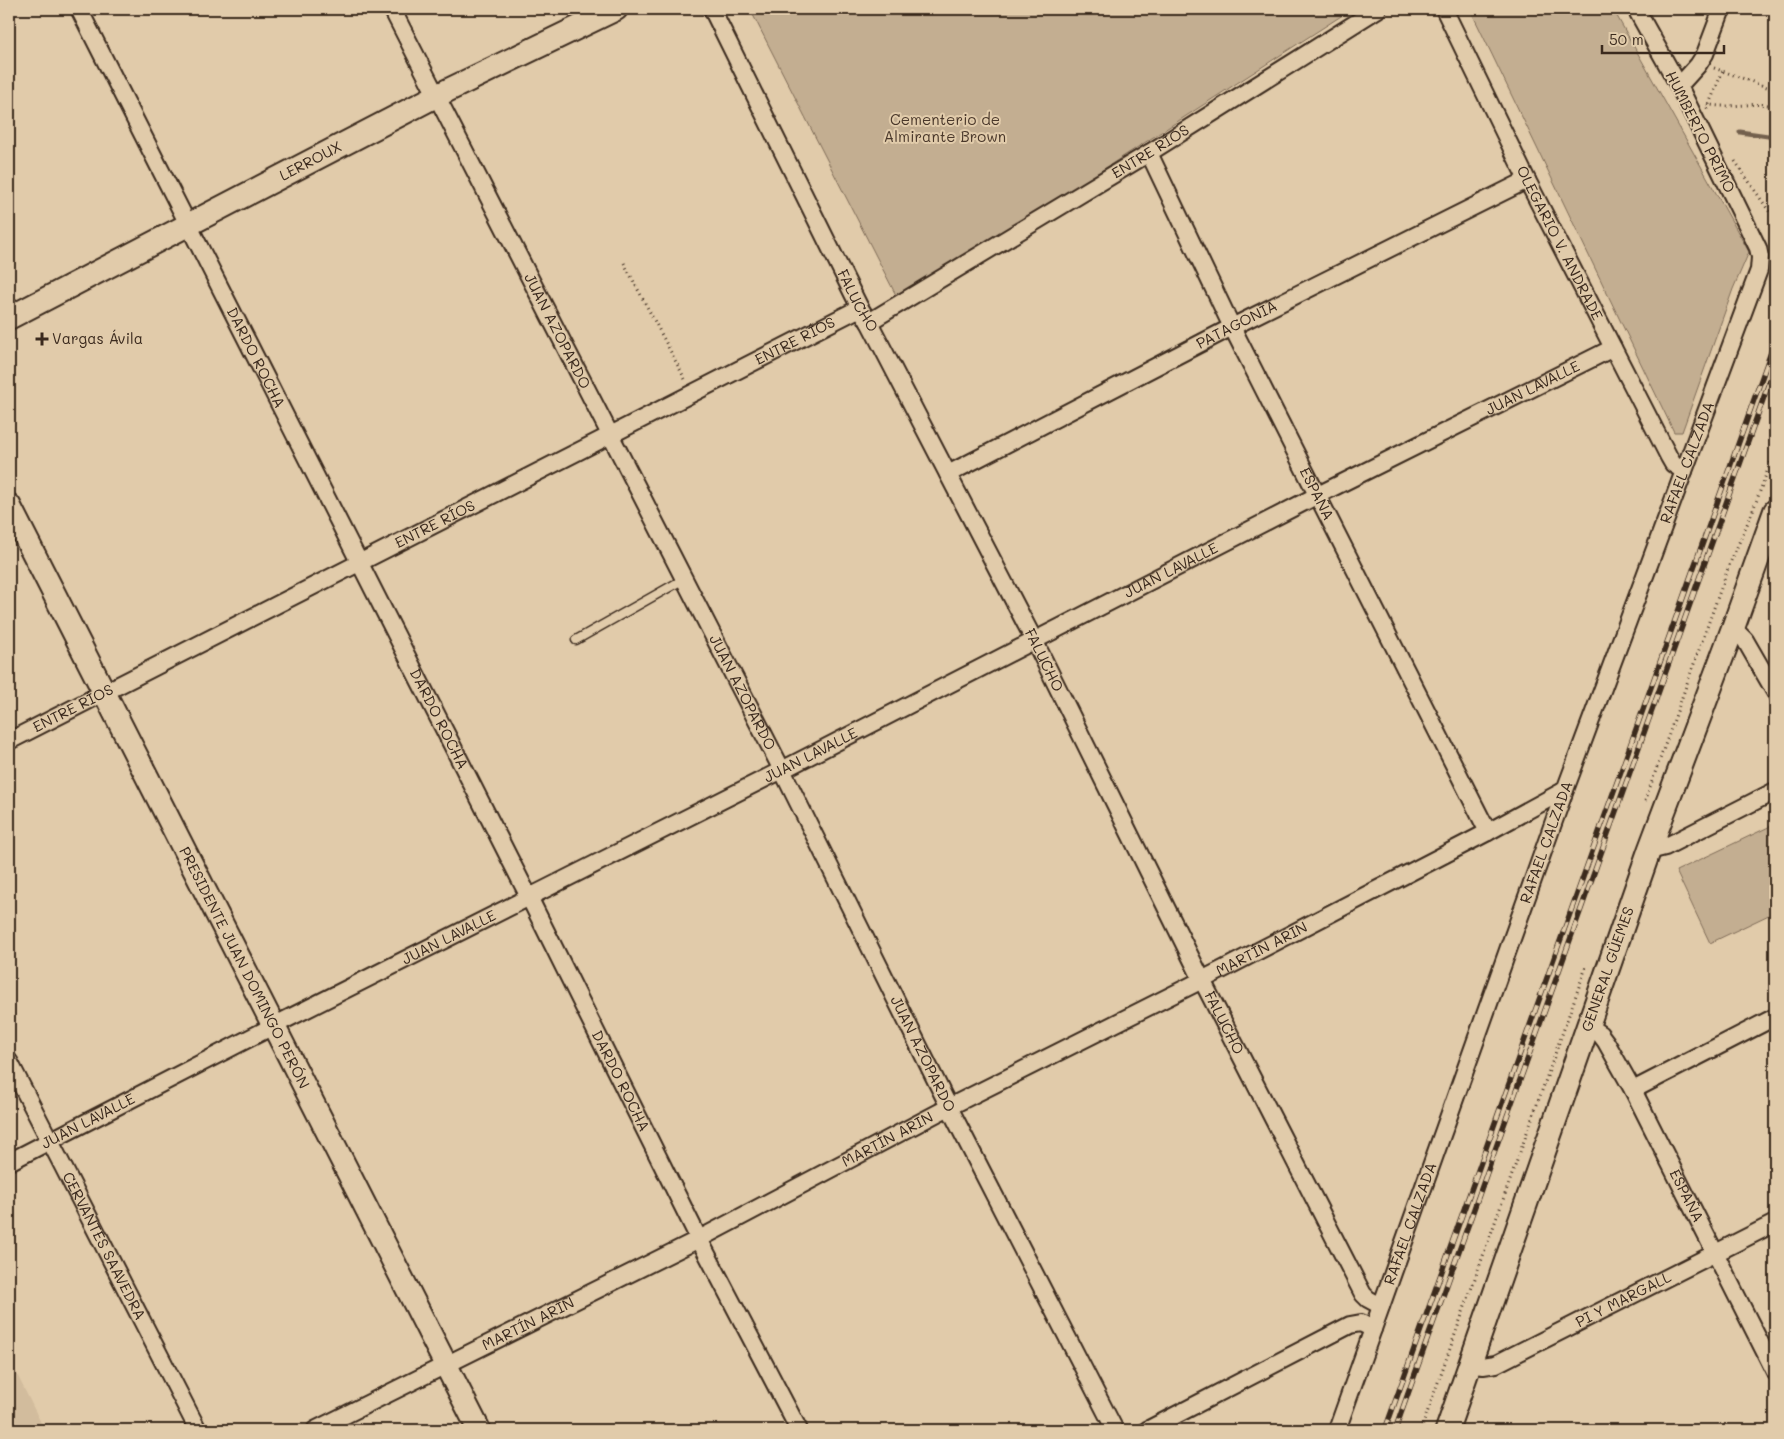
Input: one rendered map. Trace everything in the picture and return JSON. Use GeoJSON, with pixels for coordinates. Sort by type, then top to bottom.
{"type":"FeatureCollection","features":[{"type":"Feature","properties":{"kind":"street","name":"DARDO ROCHA"},"geometry":{"type":"LineString","coordinates":[[78,9],[529,897],[699,1239],[799,1430]]}},
{"type":"Feature","properties":{"kind":"street","name":"JUAN AZOPARDO"},"geometry":{"type":"LineString","coordinates":[[392,9],[782,770],[949,1107],[1115,1430]]}},
{"type":"Feature","properties":{"kind":"street","name":"LERROUX"},"geometry":{"type":"LineString","coordinates":[[9,318],[436,96],[616,9]]}},
{"type":"Feature","properties":{"kind":"street","name":"FALUCHO"},"geometry":{"type":"LineString","coordinates":[[712,9],[860,308],[1034,640],[1202,980],[1363,1294],[1368,1300],[1381,1306]]}},
{"type":"Feature","properties":{"kind":"street","name":"ENTRE RÍOS"},"geometry":{"type":"LineString","coordinates":[[869,322],[1149,153],[1378,9]]}},
{"type":"Feature","properties":{"kind":"street","name":"OLEGARIO V. ANDRADE"},"geometry":{"type":"LineString","coordinates":[[1444,9],[1612,348],[1673,464],[1684,471]]}},
{"type":"Feature","properties":{"kind":"street","name":"HUMBERTO PRIMO"},"geometry":{"type":"LineString","coordinates":[[1636,9],[1679,86],[1758,248],[1760,257]]}},
{"type":"Feature","properties":{"kind":"street"},"geometry":{"type":"LineString","coordinates":[[1679,86],[1701,61],[1722,9]]}},
{"type":"Feature","properties":{"kind":"street","name":"ESPAÑA"},"geometry":{"type":"LineString","coordinates":[[1149,153],[1232,326],[1488,832]]}},
{"type":"Feature","properties":{"kind":"street","name":"PATAGONIA"},"geometry":{"type":"LineString","coordinates":[[948,474],[1232,326],[1528,180]]}},
{"type":"Feature","properties":{"kind":"street","name":"RAFAEL CALZADA"},"geometry":{"type":"LineString","coordinates":[[1337,1430],[1565,790],[1759,270],[1760,257]]}},
{"type":"Feature","properties":{"kind":"street","name":"ENTRE RÍOS"},"geometry":{"type":"LineString","coordinates":[[9,741],[860,308]]}},
{"type":"Feature","properties":{"kind":"street","name":"JUAN LAVALLE"},"geometry":{"type":"LineString","coordinates":[[9,1162],[273,1026],[782,770],[1034,640],[1612,348]]}},
{"type":"Feature","properties":{"kind":"street","name":"PRESIDENTE JUAN DOMINGO PERÓN"},"geometry":{"type":"LineString","coordinates":[[9,505],[479,1430]]}},
{"type":"Feature","properties":{"kind":"street","name":"GENERAL GÜEMES"},"geometry":{"type":"LineString","coordinates":[[1447,1430],[1649,851],[1775,511]]}},
{"type":"Feature","properties":{"kind":"street"},"geometry":{"type":"LineString","coordinates":[[1733,628],[1745,640],[1775,692]]}},
{"type":"Feature","properties":{"kind":"street","name":"MARTÍN ARIN"},"geometry":{"type":"LineString","coordinates":[[316,1430],[699,1239],[949,1107],[1202,980],[1488,832],[1565,790]]}},
{"type":"Feature","properties":{"kind":"street"},"geometry":{"type":"LineString","coordinates":[[1649,851],[1665,847],[1775,791]]}},
{"type":"Feature","properties":{"kind":"street"},"geometry":{"type":"LineString","coordinates":[[1633,1090],[1775,1017]]}},
{"type":"Feature","properties":{"kind":"street","name":"ESPAÑA"},"geometry":{"type":"LineString","coordinates":[[1588,1026],[1600,1034],[1606,1042],[1633,1090],[1775,1372]]}},
{"type":"Feature","properties":{"kind":"street","name":"CERVANTES SAAVEDRA"},"geometry":{"type":"LineString","coordinates":[[9,1061],[198,1430]]}},
{"type":"Feature","properties":{"kind":"street","name":"PI Y MARGALL"},"geometry":{"type":"LineString","coordinates":[[1469,1364],[1483,1366],[1496,1364],[1775,1224]]}},
{"type":"Feature","properties":{"kind":"street"},"geometry":{"type":"LineString","coordinates":[[1147,1430],[1350,1325],[1361,1323],[1373,1329]]}},
{"type":"Feature","properties":{"kind":"lane"},"geometry":{"type":"LineString","coordinates":[[576,640],[684,579]]}},
{"type":"Feature","properties":{"kind":"path"},"geometry":{"type":"LineString","coordinates":[[1701,61],[1775,90]]}},
{"type":"Feature","properties":{"kind":"path"},"geometry":{"type":"LineString","coordinates":[[1705,118],[1723,70]]}},
{"type":"Feature","properties":{"kind":"path"},"geometry":{"type":"LineString","coordinates":[[1701,102],[1717,107],[1766,105],[1775,107]]}},
{"type":"Feature","properties":{"kind":"path"},"geometry":{"type":"LineString","coordinates":[[1732,157],[1775,220]]}},
{"type":"Feature","properties":{"kind":"path"},"geometry":{"type":"LineString","coordinates":[[624,264],[692,392]]}},
{"type":"Feature","properties":{"kind":"path"},"geometry":{"type":"LineString","coordinates":[[1775,278],[1772,287],[1775,289]]}},
{"type":"Feature","properties":{"kind":"shaded area"},"geometry":{"type":"Polygon","coordinates":[[[9,1358],[42,1425],[31,1430],[9,1430],[9,1358]]]}},
{"type":"Feature","properties":{"kind":"green space","name":"Cementerio de Almirante Brown"},"geometry":{"type":"Polygon","coordinates":[[[750,9],[1352,9],[899,301],[750,9]]]}},
{"type":"Feature","properties":{"kind":"green space"},"geometry":{"type":"Polygon","coordinates":[[[1470,9],[1613,9],[1749,252],[1733,289],[1682,432],[1674,432],[1470,9]]]}},
{"type":"Feature","properties":{"kind":"green space"},"geometry":{"type":"Polygon","coordinates":[[[1775,824],[1775,912],[1710,943],[1676,871],[1775,824]]]}},
{"type":"Feature","properties":{"kind":"waterway"},"geometry":{"type":"LineString","coordinates":[[1740,132],[1775,137]]}},
{"type":"Feature","properties":{"kind":"railway"},"geometry":{"type":"LineString","coordinates":[[1385,1430],[1775,341]]}},
{"type":"Feature","properties":{"kind":"railway"},"geometry":{"type":"LineString","coordinates":[[1395,1430],[1775,366]]}},
{"type":"Feature","properties":{"kind":"place","name":"Vargas Ávila"},"geometry":{"type":"Point","coordinates":[42,339]}}]}
